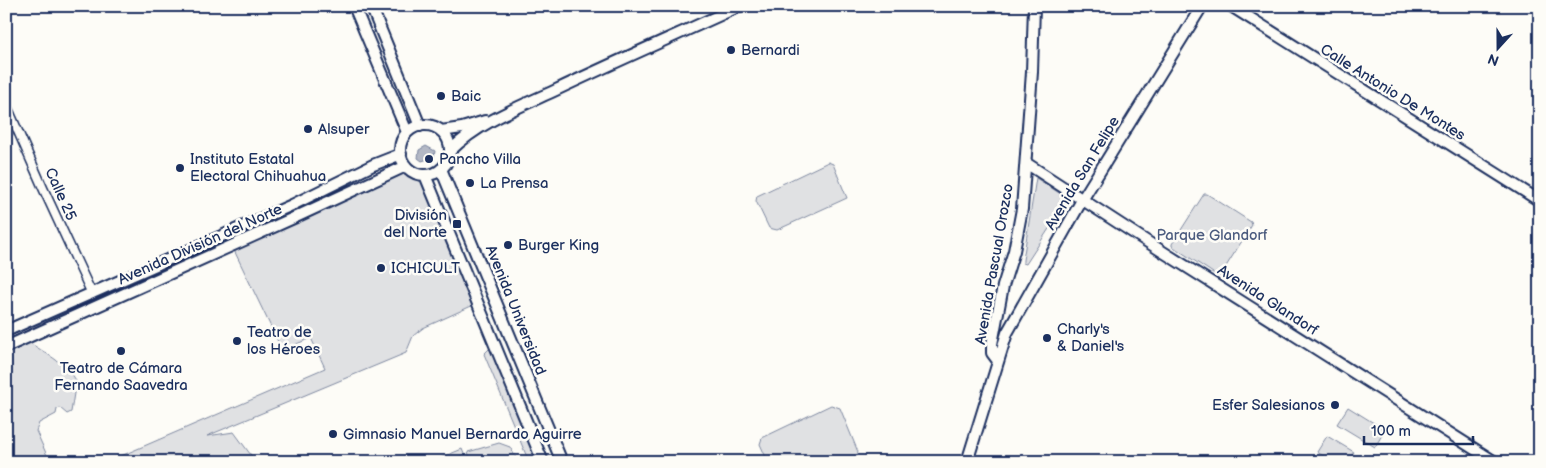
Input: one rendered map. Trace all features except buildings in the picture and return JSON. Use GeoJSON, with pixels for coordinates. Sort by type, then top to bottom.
{"type":"FeatureCollection","features":[{"type":"Feature","properties":{"kind":"main road"},"geometry":{"type":"LineString","coordinates":[[354,6],[408,132]]}},
{"type":"Feature","properties":{"kind":"main road"},"geometry":{"type":"LineString","coordinates":[[371,6],[420,126]]}},
{"type":"Feature","properties":{"kind":"main road"},"geometry":{"type":"LineString","coordinates":[[450,151],[465,138],[500,116],[740,6]]}},
{"type":"Feature","properties":{"kind":"main road","name":"Avenida Pascual Orozco"},"geometry":{"type":"LineString","coordinates":[[967,462],[998,361],[992,353],[992,344],[1003,286],[1017,237],[1022,209],[1032,72],[1034,6]]}},
{"type":"Feature","properties":{"kind":"main road","name":"Avenida San Felipe"},"geometry":{"type":"LineString","coordinates":[[998,361],[1007,333],[1082,200],[1202,6]]}},
{"type":"Feature","properties":{"kind":"main road","name":"Calle Antonio De Montes"},"geometry":{"type":"LineString","coordinates":[[1231,6],[1540,201]]}},
{"type":"Feature","properties":{"kind":"main road"},"geometry":{"type":"LineString","coordinates":[[441,131],[462,128],[500,116]]}},
{"type":"Feature","properties":{"kind":"main road"},"geometry":{"type":"LineString","coordinates":[[428,125],[441,131],[447,137],[450,151],[446,164],[441,169],[425,175],[406,166],[401,154],[401,146],[408,132],[420,126],[428,125]]}},
{"type":"Feature","properties":{"kind":"main road","name":"Avenida División del Norte"},"geometry":{"type":"LineString","coordinates":[[6,331],[292,205],[373,165],[401,154]]}},
{"type":"Feature","properties":{"kind":"main road","name":"Avenida Glandorf"},"geometry":{"type":"LineString","coordinates":[[1026,163],[1495,462]]}},
{"type":"Feature","properties":{"kind":"main road","name":"Avenida División del Norte"},"geometry":{"type":"LineString","coordinates":[[6,347],[406,166]]}},
{"type":"Feature","properties":{"kind":"main road","name":"Avenida Universidad"},"geometry":{"type":"LineString","coordinates":[[441,169],[562,462]]}},
{"type":"Feature","properties":{"kind":"main road"},"geometry":{"type":"LineString","coordinates":[[425,175],[543,462]]}},
{"type":"Feature","properties":{"kind":"street","name":"Calle 25"},"geometry":{"type":"LineString","coordinates":[[6,104],[92,294]]}},
{"type":"Feature","properties":{"kind":"green space"},"geometry":{"type":"Polygon","coordinates":[[[828,162],[833,164],[847,198],[777,230],[769,228],[756,201],[757,196],[828,162]]]}},
{"type":"Feature","properties":{"kind":"green space"},"geometry":{"type":"Polygon","coordinates":[[[406,166],[425,175],[478,303],[423,328],[413,336],[406,353],[207,436],[234,432],[256,462],[107,462],[325,368],[311,338],[282,350],[232,246],[406,166]]]}},
{"type":"Feature","properties":{"kind":"green space"},"geometry":{"type":"Polygon","coordinates":[[[1036,178],[1067,198],[1067,201],[1026,264],[1023,263],[1023,260],[1036,178]]]}},
{"type":"Feature","properties":{"kind":"green space","name":"Parque Glandorf"},"geometry":{"type":"Polygon","coordinates":[[[1204,194],[1207,194],[1251,222],[1252,225],[1220,276],[1172,246],[1204,194]]]}},
{"type":"Feature","properties":{"kind":"green space"},"geometry":{"type":"Polygon","coordinates":[[[28,342],[55,359],[73,376],[76,381],[71,412],[67,414],[60,408],[57,409],[56,414],[39,423],[36,431],[50,462],[6,462],[6,351],[28,342]]]}},
{"type":"Feature","properties":{"kind":"green space"},"geometry":{"type":"Polygon","coordinates":[[[492,346],[540,462],[529,462],[484,354],[492,346]]]}},
{"type":"Feature","properties":{"kind":"green space"},"geometry":{"type":"Polygon","coordinates":[[[831,405],[840,408],[858,452],[855,462],[768,462],[760,444],[762,438],[831,405]]]}},
{"type":"Feature","properties":{"kind":"green space"},"geometry":{"type":"Polygon","coordinates":[[[1348,407],[1385,430],[1375,447],[1337,424],[1348,407]]]}},
{"type":"Feature","properties":{"kind":"green space"},"geometry":{"type":"Polygon","coordinates":[[[1327,436],[1354,452],[1348,462],[1333,462],[1317,452],[1327,436]]]}},
{"type":"Feature","properties":{"kind":"green space"},"geometry":{"type":"Polygon","coordinates":[[[499,443],[510,447],[518,462],[471,462],[468,452],[499,443]]]}},
{"type":"Feature","properties":{"kind":"green space"},"geometry":{"type":"Polygon","coordinates":[[[462,449],[464,454],[448,462],[431,462],[462,449]]]}},
{"type":"Feature","properties":{"kind":"shaded area"},"geometry":{"type":"Polygon","coordinates":[[[426,146],[435,151],[434,157],[422,161],[418,158],[419,150],[426,146]]]}},
{"type":"Feature","properties":{"kind":"place","name":"Bernardi"},"geometry":{"type":"Point","coordinates":[731,50]}},
{"type":"Feature","properties":{"kind":"place","name":"Baic"},"geometry":{"type":"Point","coordinates":[441,96]}},
{"type":"Feature","properties":{"kind":"place","name":"Alsuper"},"geometry":{"type":"Point","coordinates":[308,129]}},
{"type":"Feature","properties":{"kind":"place","name":"Pancho Villa"},"geometry":{"type":"Point","coordinates":[429,159]}},
{"type":"Feature","properties":{"kind":"place","name":"Instituto Estatal Electoral Chihuahua"},"geometry":{"type":"Point","coordinates":[180,168]}},
{"type":"Feature","properties":{"kind":"place","name":"La Prensa"},"geometry":{"type":"Point","coordinates":[470,183]}},
{"type":"Feature","properties":{"kind":"place","name":"División del Norte"},"geometry":{"type":"Point","coordinates":[457,224]}},
{"type":"Feature","properties":{"kind":"place","name":"Burger King"},"geometry":{"type":"Point","coordinates":[508,245]}},
{"type":"Feature","properties":{"kind":"place","name":"ICHICULT"},"geometry":{"type":"Point","coordinates":[381,268]}},
{"type":"Feature","properties":{"kind":"place","name":"Charly's & Daniel's"},"geometry":{"type":"Point","coordinates":[1047,338]}},
{"type":"Feature","properties":{"kind":"place","name":"Teatro de los Héroes"},"geometry":{"type":"Point","coordinates":[237,341]}},
{"type":"Feature","properties":{"kind":"place","name":"Teatro de Cámara Fernando Saavedra"},"geometry":{"type":"Point","coordinates":[121,351]}},
{"type":"Feature","properties":{"kind":"place","name":"Esfer Salesianos"},"geometry":{"type":"Point","coordinates":[1335,405]}},
{"type":"Feature","properties":{"kind":"place","name":"Gimnasio Manuel Bernardo Aguirre"},"geometry":{"type":"Point","coordinates":[333,434]}}]}
